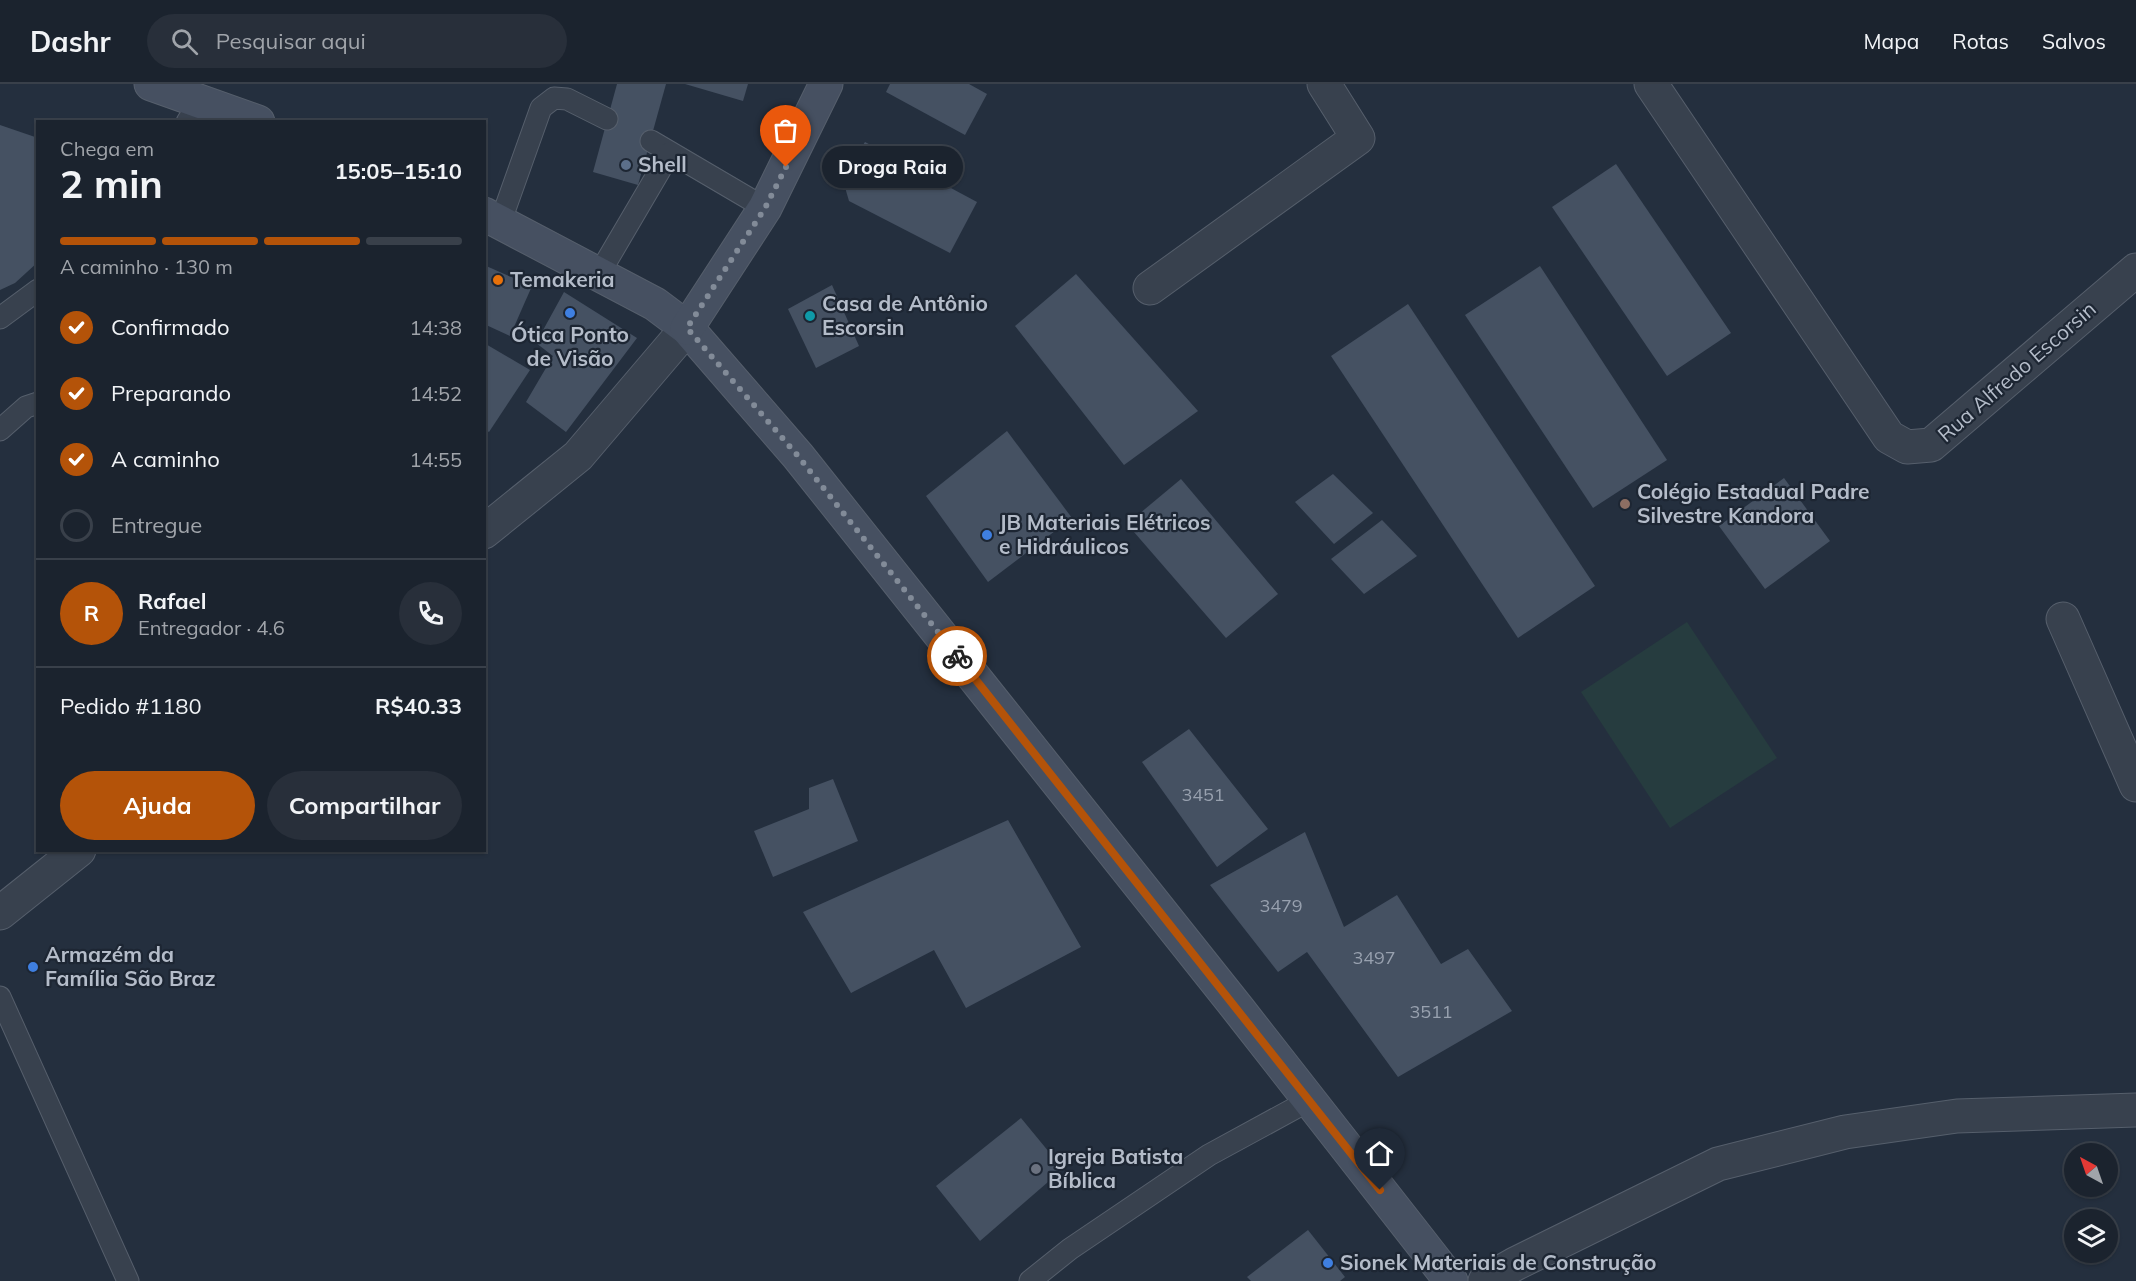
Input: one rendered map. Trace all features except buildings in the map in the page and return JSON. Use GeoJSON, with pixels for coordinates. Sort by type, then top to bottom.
{"type":"FeatureCollection","features":[{"type":"Feature","properties":{"kind":"main road"},"geometry":{"type":"LineString","coordinates":[[151,84],[194,111],[246,120]]}},
{"type":"Feature","properties":{"kind":"main road"},"geometry":{"type":"LineString","coordinates":[[687,328],[765,208],[826,84]]}},
{"type":"Feature","properties":{"kind":"main road"},"geometry":{"type":"LineString","coordinates":[[492,218],[655,304],[687,328],[798,456],[1451,1281]]}},
{"type":"Feature","properties":{"kind":"street"},"geometry":{"type":"LineString","coordinates":[[1150,288],[1358,138],[1323,84]]}},
{"type":"Feature","properties":{"kind":"street","name":"Rua Alfredo Escorsin"},"geometry":{"type":"LineString","coordinates":[[1651,84],[1889,437],[1907,447],[1931,445],[2136,270]]}},
{"type":"Feature","properties":{"kind":"street"},"geometry":{"type":"LineString","coordinates":[[486,530],[578,456],[687,328]]}},
{"type":"Feature","properties":{"kind":"street"},"geometry":{"type":"LineString","coordinates":[[2063,619],[2136,785]]}},
{"type":"Feature","properties":{"kind":"street"},"geometry":{"type":"LineString","coordinates":[[0,913],[76,852]]}},
{"type":"Feature","properties":{"kind":"street"},"geometry":{"type":"LineString","coordinates":[[1485,1281],[1718,1164],[1845,1132],[1958,1116],[2136,1110]]}},
{"type":"Feature","properties":{"kind":"lane"},"geometry":{"type":"LineString","coordinates":[[492,218],[541,108],[554,98],[567,99],[607,119]]}},
{"type":"Feature","properties":{"kind":"lane"},"geometry":{"type":"LineString","coordinates":[[651,141],[765,208]]}},
{"type":"Feature","properties":{"kind":"lane"},"geometry":{"type":"LineString","coordinates":[[599,274],[670,153]]}},
{"type":"Feature","properties":{"kind":"lane"},"geometry":{"type":"LineString","coordinates":[[0,318],[36,291]]}},
{"type":"Feature","properties":{"kind":"lane"},"geometry":{"type":"LineString","coordinates":[[0,430],[26,406],[36,404]]}},
{"type":"Feature","properties":{"kind":"lane"},"geometry":{"type":"LineString","coordinates":[[0,997],[128,1281]]}},
{"type":"Feature","properties":{"kind":"lane"},"geometry":{"type":"LineString","coordinates":[[1030,1281],[1070,1249],[1209,1155],[1310,1100]]}},
{"type":"Feature","properties":{"kind":"green space"},"geometry":{"type":"Polygon","coordinates":[[[1687,622],[1777,758],[1670,828],[1581,692],[1687,622]]]}},
{"type":"Feature","properties":{"kind":"way so far"},"geometry":{"type":"LineString","coordinates":[[786,167],[765,208],[687,328],[798,456],[957,656]]}},
{"type":"Feature","properties":{"kind":"place","name":"Shell"},"geometry":{"type":"Point","coordinates":[626,165]}},
{"type":"Feature","properties":{"kind":"place","name":"Droga Raia"},"geometry":{"type":"Point","coordinates":[786,167]}},
{"type":"Feature","properties":{"kind":"place","name":"Temakeria"},"geometry":{"type":"Point","coordinates":[498,280]}},
{"type":"Feature","properties":{"kind":"place","name":"Ótica Ponto de Visão"},"geometry":{"type":"Point","coordinates":[570,313]}},
{"type":"Feature","properties":{"kind":"place","name":"Casa de Antônio Escorsin"},"geometry":{"type":"Point","coordinates":[810,316]}},
{"type":"Feature","properties":{"kind":"place","name":"Colégio Estadual Padre Silvestre Kandora"},"geometry":{"type":"Point","coordinates":[1625,504]}},
{"type":"Feature","properties":{"kind":"place","name":"JB Materiais Elétricos e Hidráulicos"},"geometry":{"type":"Point","coordinates":[987,535]}},
{"type":"Feature","properties":{"kind":"place","name":"Armazém da Família São Braz"},"geometry":{"type":"Point","coordinates":[33,967]}},
{"type":"Feature","properties":{"kind":"place","name":"Igreja Batista Bíblica"},"geometry":{"type":"Point","coordinates":[1036,1169]}},
{"type":"Feature","properties":{"kind":"place","name":"Sionek Materiais de Construção"},"geometry":{"type":"Point","coordinates":[1328,1263]}},
{"type":"Feature","properties":{"kind":"route"},"geometry":{"type":"LineString","coordinates":[[957,656],[1380,1190]]}}]}
